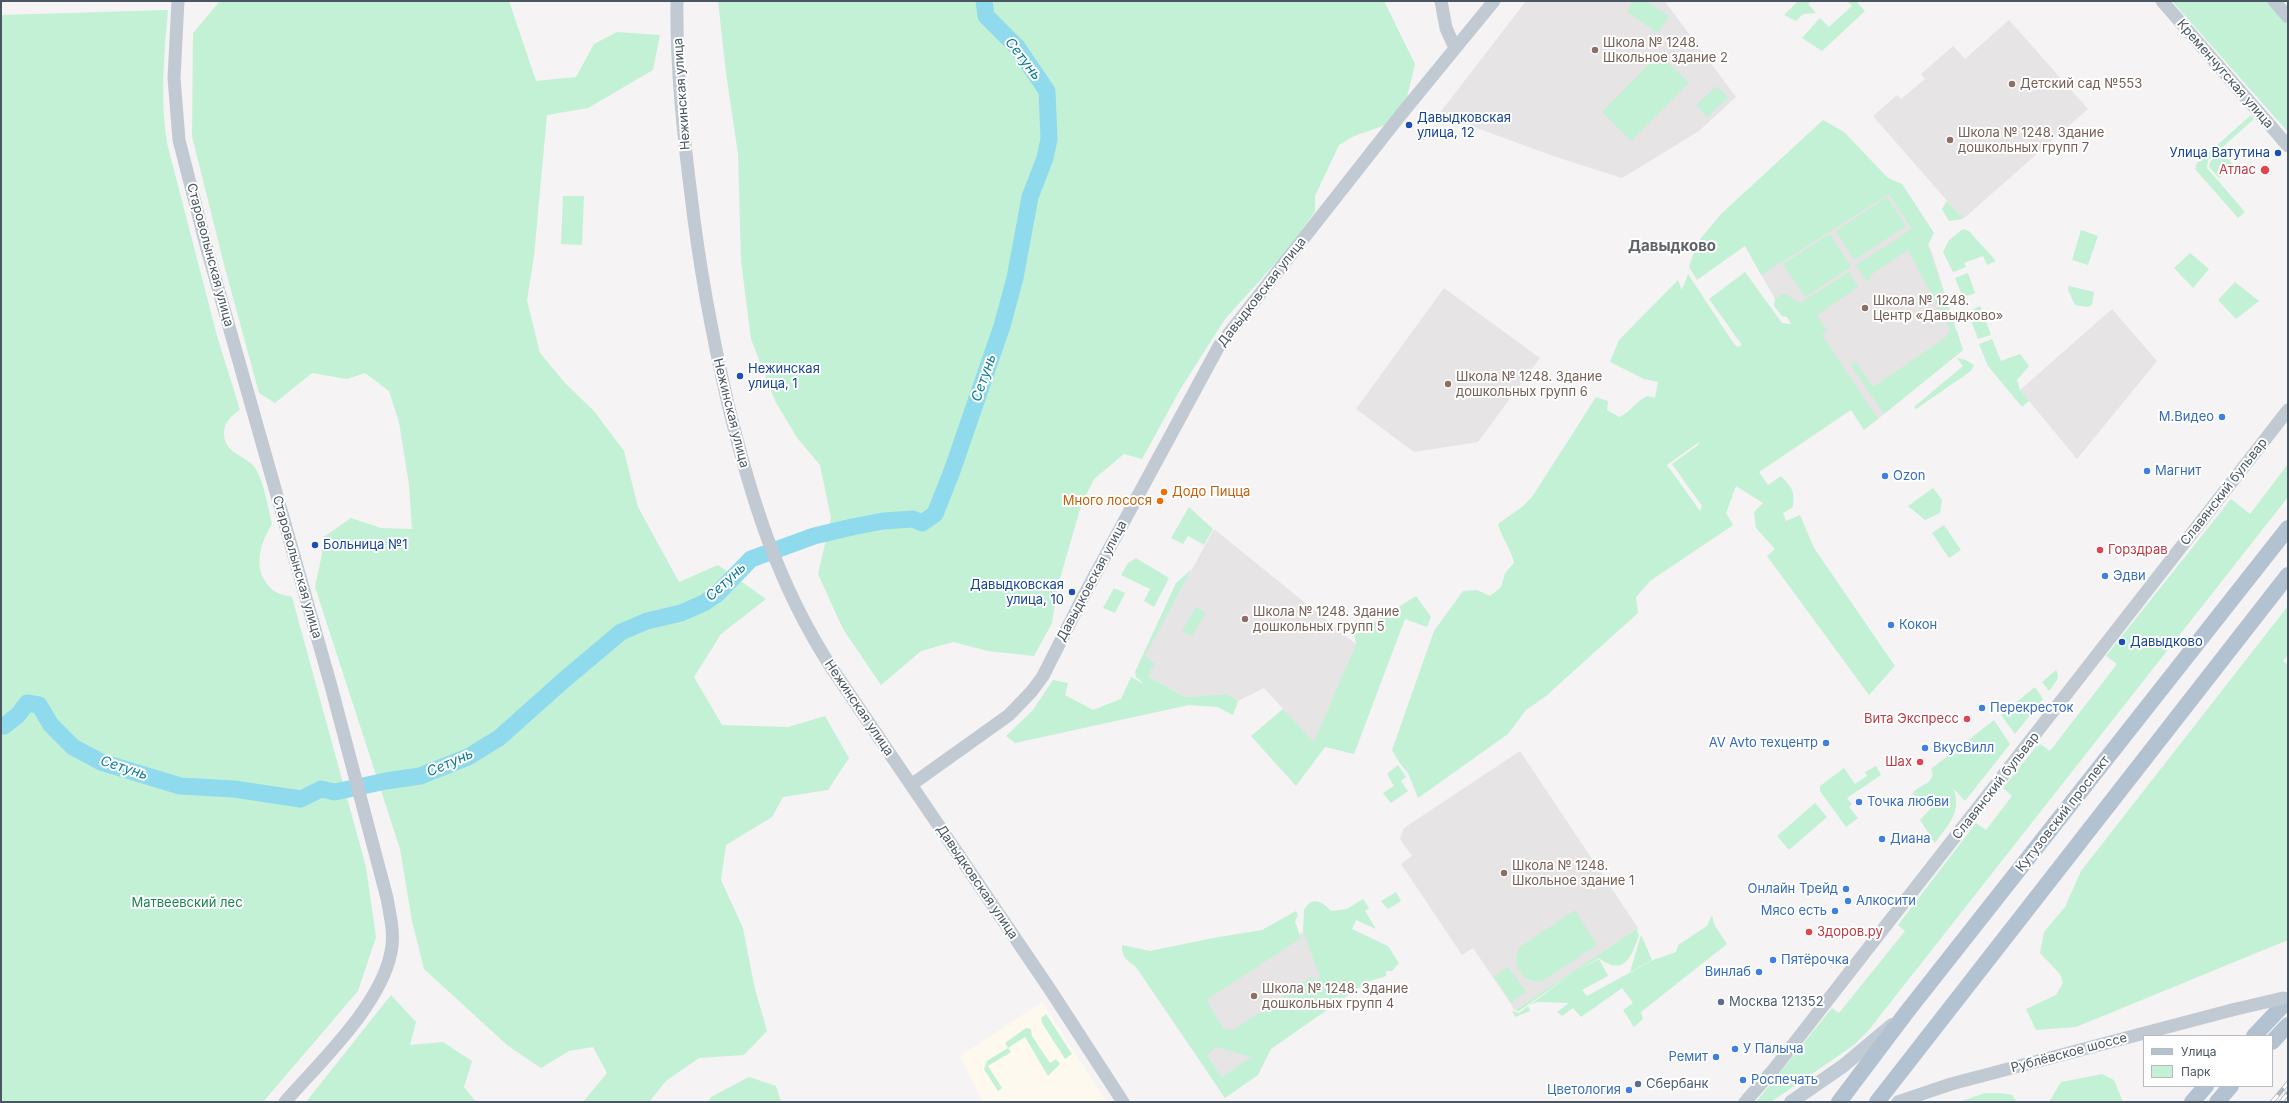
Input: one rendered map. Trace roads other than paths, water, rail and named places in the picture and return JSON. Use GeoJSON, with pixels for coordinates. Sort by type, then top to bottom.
{"type":"FeatureCollection","features":[{"type":"Feature","properties":{"kind":"main road","name":"Кутузовский проспект"},"geometry":{"type":"LineString","coordinates":[[1839,1102],[1906,1013],[2288,528]]}},
{"type":"Feature","properties":{"kind":"main road"},"geometry":{"type":"LineString","coordinates":[[1877,1102],[2288,575]]}},
{"type":"Feature","properties":{"kind":"main road"},"geometry":{"type":"LineString","coordinates":[[2255,1035],[2287,998]]}},
{"type":"Feature","properties":{"kind":"main road"},"geometry":{"type":"LineString","coordinates":[[1791,1102],[1843,1066],[1906,1013]]}},
{"type":"Feature","properties":{"kind":"main road"},"geometry":{"type":"LineString","coordinates":[[2273,1041],[2288,1025]]}},
{"type":"Feature","properties":{"kind":"main road"},"geometry":{"type":"LineString","coordinates":[[2192,1102],[2205,1087]]}},
{"type":"Feature","properties":{"kind":"main road"},"geometry":{"type":"LineString","coordinates":[[2217,1102],[2230,1087]]}},
{"type":"Feature","properties":{"kind":"street","name":"Староволынская улица"},"geometry":{"type":"LineString","coordinates":[[178,1],[174,78],[179,140],[207,249],[281,508],[353,772],[387,898],[392,927],[391,952],[381,980],[366,1010],[285,1102]]}},
{"type":"Feature","properties":{"kind":"street","name":"Нежинская улица"},"geometry":{"type":"LineString","coordinates":[[677,1],[682,109],[696,240],[714,341],[744,470],[762,526],[783,578],[818,646],[911,785]]}},
{"type":"Feature","properties":{"kind":"street"},"geometry":{"type":"LineString","coordinates":[[1441,1],[1446,28],[1455,48]]}},
{"type":"Feature","properties":{"kind":"street","name":"Давыдковская улица"},"geometry":{"type":"LineString","coordinates":[[1123,1102],[911,785],[1009,715],[1032,691],[1043,676],[1086,590],[1219,346],[1455,48],[1494,1]]}},
{"type":"Feature","properties":{"kind":"street","name":"Кременчугская улица"},"geometry":{"type":"LineString","coordinates":[[2162,1],[2288,146]]}},
{"type":"Feature","properties":{"kind":"street"},"geometry":{"type":"LineString","coordinates":[[2274,1],[2288,17]]}},
{"type":"Feature","properties":{"kind":"street","name":"Славянский бульвар"},"geometry":{"type":"LineString","coordinates":[[1745,1102],[1774,1070],[2288,410]]}},
{"type":"Feature","properties":{"kind":"street","name":"Рублёвское шоссе"},"geometry":{"type":"LineString","coordinates":[[1898,1102],[1951,1084],[2232,1010],[2287,998]]}},
{"type":"Feature","properties":{"kind":"waterway","name":"Сетунь"},"geometry":{"type":"LineString","coordinates":[[1,725],[4,726],[18,715],[27,703],[39,705],[51,725],[73,747],[101,762],[180,786],[234,789],[301,799],[321,789],[335,792],[386,781],[420,776],[468,757],[499,738],[621,632],[647,621],[681,613],[704,603],[717,594],[751,559],[814,536],[883,521],[913,519],[922,523],[935,514],[952,471],[1002,326],[1015,278],[1030,197],[1045,158],[1049,139],[1047,91],[1017,47],[986,16],[984,1]]}},
{"type":"Feature","properties":{"kind":"railway"},"geometry":{"type":"LineString","coordinates":[[2272,1102],[2288,1083]]}},
{"type":"Feature","properties":{"kind":"railway"},"geometry":{"type":"LineString","coordinates":[[2281,1102],[2288,1093]]}},
{"type":"Feature","properties":{"kind":"place","name":"Школа № 1248. Школьное здание 2"},"geometry":{"type":"Point","coordinates":[1595,50]}},
{"type":"Feature","properties":{"kind":"place","name":"Детский сад №553"},"geometry":{"type":"Point","coordinates":[2012,84]}},
{"type":"Feature","properties":{"kind":"place","name":"Давыдковская улица, 12"},"geometry":{"type":"Point","coordinates":[1409,125]}},
{"type":"Feature","properties":{"kind":"place","name":"Школа № 1248. Здание дошкольных групп 7"},"geometry":{"type":"Point","coordinates":[1950,140]}},
{"type":"Feature","properties":{"kind":"place","name":"Улица Ватутина"},"geometry":{"type":"Point","coordinates":[2278,153]}},
{"type":"Feature","properties":{"kind":"place","name":"Атлас"},"geometry":{"type":"Point","coordinates":[2265,170]}},
{"type":"Feature","properties":{"kind":"place","name":"Школа № 1248. Центр «Давыдково»"},"geometry":{"type":"Point","coordinates":[1865,308]}},
{"type":"Feature","properties":{"kind":"place","name":"Нежинская улица, 1"},"geometry":{"type":"Point","coordinates":[740,376]}},
{"type":"Feature","properties":{"kind":"place","name":"Школа № 1248. Здание дошкольных групп 6"},"geometry":{"type":"Point","coordinates":[1448,384]}},
{"type":"Feature","properties":{"kind":"place","name":"М.Видео"},"geometry":{"type":"Point","coordinates":[2222,417]}},
{"type":"Feature","properties":{"kind":"place","name":"Магнит"},"geometry":{"type":"Point","coordinates":[2147,471]}},
{"type":"Feature","properties":{"kind":"place","name":"Ozon"},"geometry":{"type":"Point","coordinates":[1885,476]}},
{"type":"Feature","properties":{"kind":"place","name":"Додо Пицца"},"geometry":{"type":"Point","coordinates":[1164,492]}},
{"type":"Feature","properties":{"kind":"place","name":"Много лосося"},"geometry":{"type":"Point","coordinates":[1160,501]}},
{"type":"Feature","properties":{"kind":"place","name":"Больница №1"},"geometry":{"type":"Point","coordinates":[315,545]}},
{"type":"Feature","properties":{"kind":"place","name":"Горздрав"},"geometry":{"type":"Point","coordinates":[2100,550]}},
{"type":"Feature","properties":{"kind":"place","name":"Эдви"},"geometry":{"type":"Point","coordinates":[2105,576]}},
{"type":"Feature","properties":{"kind":"place","name":"Давыдковская улица, 10"},"geometry":{"type":"Point","coordinates":[1072,592]}},
{"type":"Feature","properties":{"kind":"place","name":"Школа № 1248. Здание дошкольных групп 5"},"geometry":{"type":"Point","coordinates":[1245,619]}},
{"type":"Feature","properties":{"kind":"place","name":"Кокон"},"geometry":{"type":"Point","coordinates":[1891,625]}},
{"type":"Feature","properties":{"kind":"place","name":"Давыдково"},"geometry":{"type":"Point","coordinates":[2122,642]}},
{"type":"Feature","properties":{"kind":"place","name":"Перекресток"},"geometry":{"type":"Point","coordinates":[1982,708]}},
{"type":"Feature","properties":{"kind":"place","name":"Вита Экспресс"},"geometry":{"type":"Point","coordinates":[1967,719]}},
{"type":"Feature","properties":{"kind":"place","name":"AV Avto техцентр"},"geometry":{"type":"Point","coordinates":[1826,743]}},
{"type":"Feature","properties":{"kind":"place","name":"ВкусВилл"},"geometry":{"type":"Point","coordinates":[1925,748]}},
{"type":"Feature","properties":{"kind":"place","name":"Шах"},"geometry":{"type":"Point","coordinates":[1920,762]}},
{"type":"Feature","properties":{"kind":"place","name":"Точка любви"},"geometry":{"type":"Point","coordinates":[1859,802]}},
{"type":"Feature","properties":{"kind":"place","name":"Диана"},"geometry":{"type":"Point","coordinates":[1882,839]}},
{"type":"Feature","properties":{"kind":"place","name":"Школа № 1248. Школьное здание 1"},"geometry":{"type":"Point","coordinates":[1504,873]}},
{"type":"Feature","properties":{"kind":"place","name":"Онлайн Трейд"},"geometry":{"type":"Point","coordinates":[1846,889]}},
{"type":"Feature","properties":{"kind":"place","name":"Алкосити"},"geometry":{"type":"Point","coordinates":[1848,901]}},
{"type":"Feature","properties":{"kind":"place","name":"Мясо есть"},"geometry":{"type":"Point","coordinates":[1835,911]}},
{"type":"Feature","properties":{"kind":"place","name":"Здоров.ру"},"geometry":{"type":"Point","coordinates":[1809,932]}},
{"type":"Feature","properties":{"kind":"place","name":"Пятёрочка"},"geometry":{"type":"Point","coordinates":[1773,960]}},
{"type":"Feature","properties":{"kind":"place","name":"Винлаб"},"geometry":{"type":"Point","coordinates":[1759,972]}},
{"type":"Feature","properties":{"kind":"place","name":"Школа № 1248. Здание дошкольных групп 4"},"geometry":{"type":"Point","coordinates":[1254,996]}},
{"type":"Feature","properties":{"kind":"place","name":"Москва 121352"},"geometry":{"type":"Point","coordinates":[1721,1002]}},
{"type":"Feature","properties":{"kind":"place","name":"У Палыча"},"geometry":{"type":"Point","coordinates":[1735,1049]}},
{"type":"Feature","properties":{"kind":"place","name":"Ремит"},"geometry":{"type":"Point","coordinates":[1716,1057]}},
{"type":"Feature","properties":{"kind":"place","name":"Роспечать"},"geometry":{"type":"Point","coordinates":[1743,1080]}},
{"type":"Feature","properties":{"kind":"place","name":"Сбербанк"},"geometry":{"type":"Point","coordinates":[1638,1084]}},
{"type":"Feature","properties":{"kind":"place","name":"Цветология"},"geometry":{"type":"Point","coordinates":[1629,1090]}},
{"type":"Feature","properties":{"kind":"district","name":"Давыдково"},"geometry":{"type":"Point","coordinates":[1672,246]}},
{"type":"Feature","properties":{"kind":"park label","name":"Матвеевский лес"},"geometry":{"type":"Point","coordinates":[187,903]}}]}
